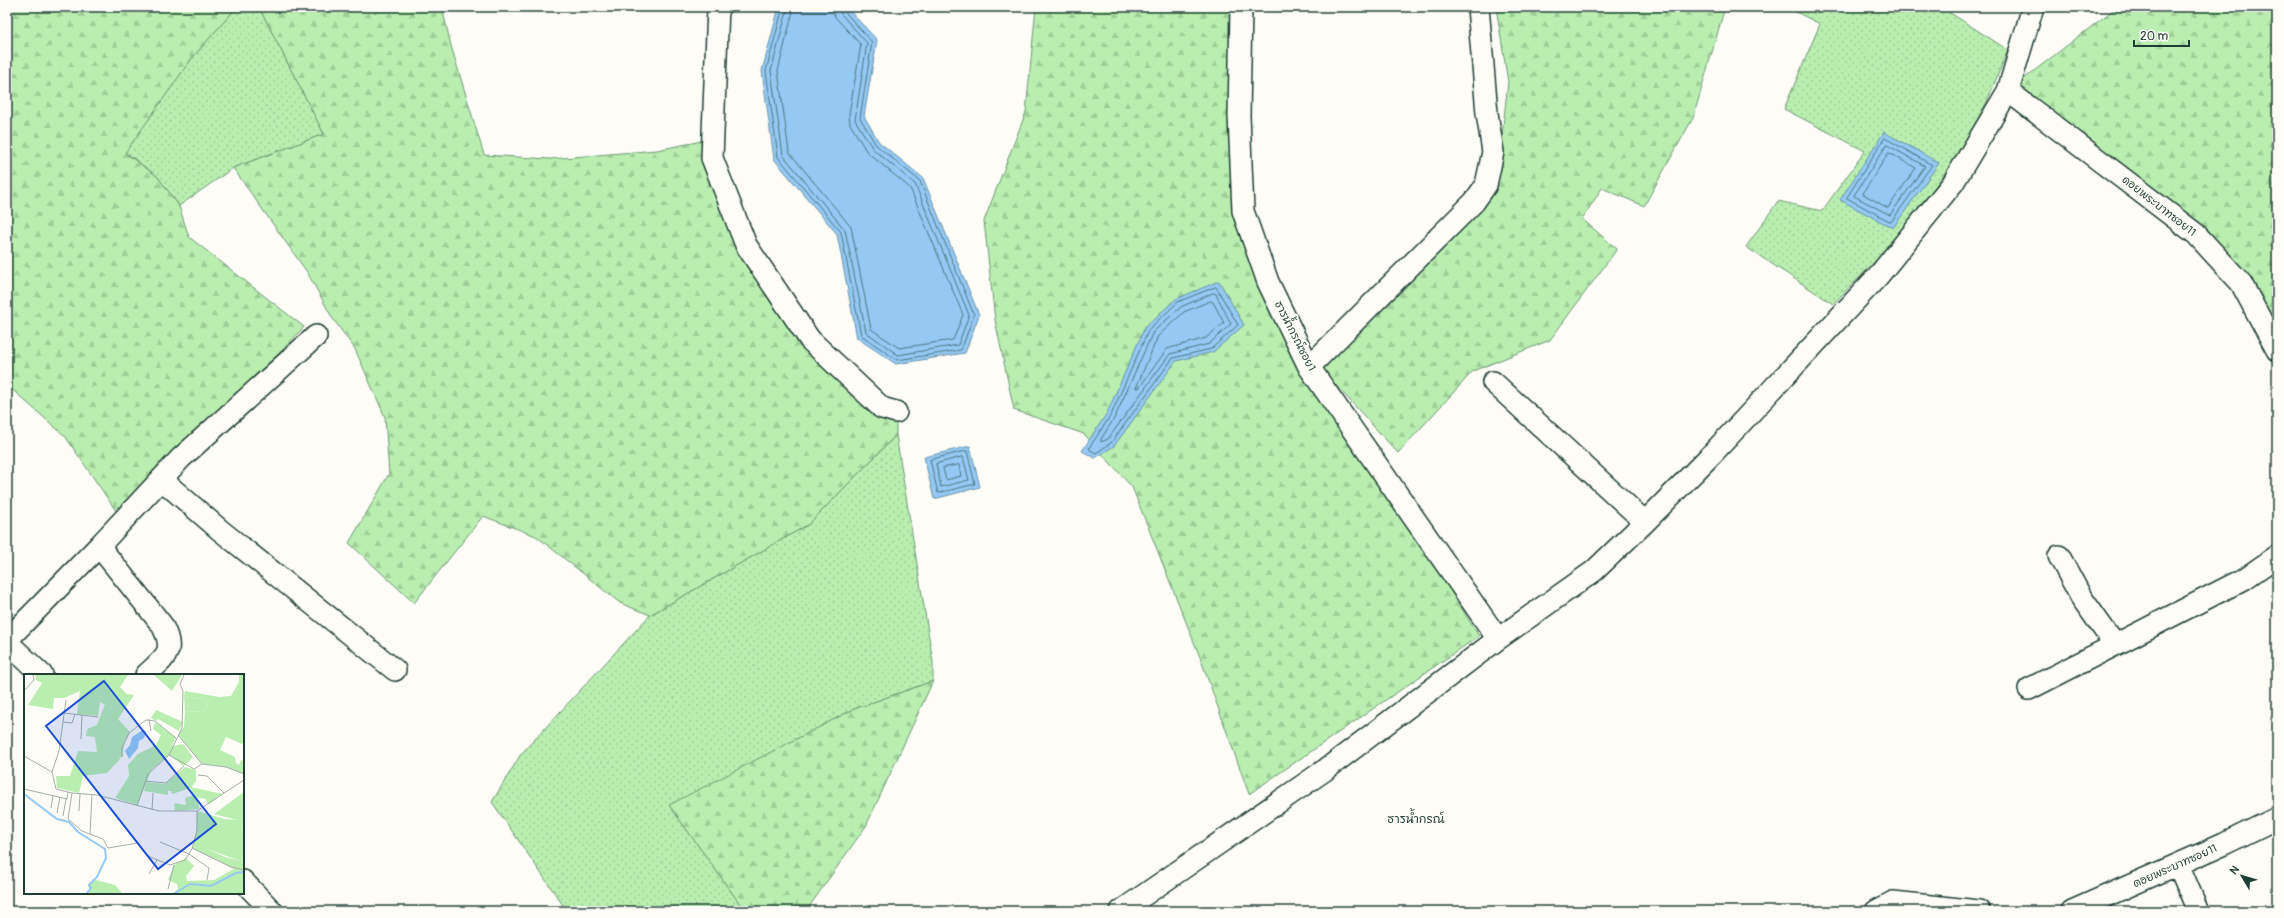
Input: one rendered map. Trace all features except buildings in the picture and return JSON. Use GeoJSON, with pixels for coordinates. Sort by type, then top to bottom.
{"type":"FeatureCollection","features":[{"type":"Feature","properties":{"kind":"street"},"geometry":{"type":"LineString","coordinates":[[718,7],[712,158],[746,245],[810,340],[882,408],[896,412]]}},
{"type":"Feature","properties":{"kind":"street","name":"ธารน้ำกรณ์ซอย1"},"geometry":{"type":"LineString","coordinates":[[1241,7],[1239,116],[1243,211],[1268,282],[1309,367],[1498,639]]}},
{"type":"Feature","properties":{"kind":"street"},"geometry":{"type":"LineString","coordinates":[[1309,367],[1474,202],[1486,185],[1493,152],[1487,113],[1478,7]]}},
{"type":"Feature","properties":{"kind":"street"},"geometry":{"type":"LineString","coordinates":[[1121,911],[1325,770],[1498,639],[1594,571],[1644,522],[1712,454],[1879,275],[1953,183],[2008,91],[2033,7]]}},
{"type":"Feature","properties":{"kind":"street","name":"ดอยพระบาทซอย11"},"geometry":{"type":"LineString","coordinates":[[2008,91],[2196,234],[2241,283],[2277,350]]}},
{"type":"Feature","properties":{"kind":"street"},"geometry":{"type":"LineString","coordinates":[[41,674],[7,641],[99,546],[181,458],[316,336]]}},
{"type":"Feature","properties":{"kind":"street"},"geometry":{"type":"LineString","coordinates":[[1494,382],[1644,522]]}},
{"type":"Feature","properties":{"kind":"street"},"geometry":{"type":"LineString","coordinates":[[161,479],[220,530],[395,670]]}},
{"type":"Feature","properties":{"kind":"street"},"geometry":{"type":"LineString","coordinates":[[99,546],[162,625],[169,639],[169,648],[165,657],[147,674]]}},
{"type":"Feature","properties":{"kind":"street"},"geometry":{"type":"LineString","coordinates":[[2059,556],[2081,597],[2115,645]]}},
{"type":"Feature","properties":{"kind":"street"},"geometry":{"type":"LineString","coordinates":[[2029,689],[2244,579],[2277,556]]}},
{"type":"Feature","properties":{"kind":"street","name":"ดอยพระบาทซอย11"},"geometry":{"type":"LineString","coordinates":[[2072,911],[2277,818]]}},
{"type":"Feature","properties":{"kind":"street"},"geometry":{"type":"LineString","coordinates":[[2178,864],[2198,911]]}},
{"type":"Feature","properties":{"kind":"street"},"geometry":{"type":"LineString","coordinates":[[244,882],[272,911]]}},
{"type":"Feature","properties":{"kind":"street"},"geometry":{"type":"LineString","coordinates":[[1876,911],[1894,902],[1979,911]]}},
{"type":"Feature","properties":{"kind":"green space"},"geometry":{"type":"Polygon","coordinates":[[[7,7],[237,7],[192,58],[125,153],[157,176],[179,206],[189,237],[304,327],[123,521],[65,436],[7,385],[7,7]]]}},
{"type":"Feature","properties":{"kind":"green space"},"geometry":{"type":"Polygon","coordinates":[[[237,7],[259,7],[324,134],[233,168],[179,206],[157,176],[125,152],[192,58],[237,7]]]}},
{"type":"Feature","properties":{"kind":"green space"},"geometry":{"type":"Polygon","coordinates":[[[259,7],[442,7],[451,46],[484,155],[550,159],[657,150],[712,139],[746,245],[882,408],[896,412],[896,435],[809,524],[650,615],[620,603],[536,536],[483,516],[414,603],[349,543],[389,474],[385,417],[355,349],[333,319],[307,272],[233,168],[324,134],[259,7]]]}},
{"type":"Feature","properties":{"kind":"green space"},"geometry":{"type":"Polygon","coordinates":[[[1036,7],[1242,7],[1243,211],[1309,367],[1479,636],[1249,794],[1200,657],[1132,487],[1084,434],[1014,410],[995,320],[984,221],[1026,112],[1036,7]]]}},
{"type":"Feature","properties":{"kind":"green space"},"geometry":{"type":"Polygon","coordinates":[[[1496,7],[1725,7],[1693,118],[1644,206],[1602,188],[1582,219],[1617,249],[1550,340],[1473,371],[1398,453],[1321,369],[1496,189],[1508,82],[1496,7]]]}},
{"type":"Feature","properties":{"kind":"green space"},"geometry":{"type":"Polygon","coordinates":[[[1786,7],[1941,7],[2008,50],[1986,104],[1957,156],[1900,236],[1833,304],[1746,247],[1778,201],[1822,211],[1865,151],[1784,109],[1820,24],[1786,7]]]}},
{"type":"Feature","properties":{"kind":"green space"},"geometry":{"type":"Polygon","coordinates":[[[2117,7],[2277,7],[2277,350],[2241,283],[2008,91],[2117,7]]]}},
{"type":"Feature","properties":{"kind":"green space"},"geometry":{"type":"Polygon","coordinates":[[[896,435],[933,662],[933,681],[854,709],[670,806],[745,911],[567,911],[492,802],[521,754],[650,615],[809,524],[896,435]]]}},
{"type":"Feature","properties":{"kind":"green space"},"geometry":{"type":"Polygon","coordinates":[[[933,681],[866,826],[806,911],[745,911],[669,805],[854,709],[933,681]]]}},
{"type":"Feature","properties":{"kind":"water"},"geometry":{"type":"Polygon","coordinates":[[[779,7],[846,7],[877,40],[864,116],[879,142],[923,178],[979,315],[965,353],[896,364],[857,338],[837,234],[774,159],[762,71],[779,7]]]}},
{"type":"Feature","properties":{"kind":"water"},"geometry":{"type":"Polygon","coordinates":[[[1884,132],[1939,163],[1893,228],[1840,200],[1884,132]]]}},
{"type":"Feature","properties":{"kind":"water"},"geometry":{"type":"Polygon","coordinates":[[[1219,281],[1244,325],[1213,352],[1176,361],[1114,446],[1095,458],[1082,451],[1107,413],[1145,327],[1176,299],[1219,281]]]}},
{"type":"Feature","properties":{"kind":"water"},"geometry":{"type":"Polygon","coordinates":[[[970,446],[980,487],[934,499],[924,457],[970,446]]]}},
{"type":"Feature","properties":{"kind":"district","name":"ธารน้ำกรณ์"},"geometry":{"type":"Point","coordinates":[1416,819]}}]}
